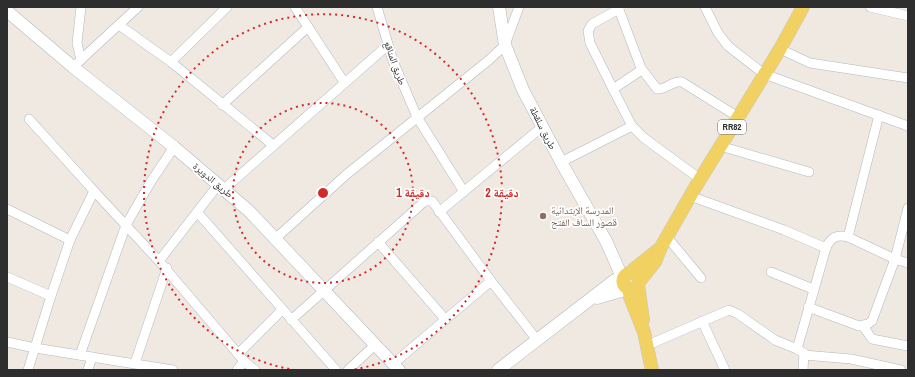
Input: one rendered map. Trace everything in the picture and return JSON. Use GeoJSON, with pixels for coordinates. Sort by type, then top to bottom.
{"type":"FeatureCollection","features":[{"type":"Feature","properties":{"kind":"main road","name":"RR82"},"geometry":{"type":"LineString","coordinates":[[630,281],[654,262],[690,196],[780,49],[803,7]]}},
{"type":"Feature","properties":{"kind":"main road"},"geometry":{"type":"LineString","coordinates":[[630,281],[630,297],[648,345],[652,370]]}},
{"type":"Feature","properties":{"kind":"street"},"geometry":{"type":"LineString","coordinates":[[77,64],[77,43],[81,7]]}},
{"type":"Feature","properties":{"kind":"street"},"geometry":{"type":"LineString","coordinates":[[77,64],[138,7]]}},
{"type":"Feature","properties":{"kind":"street"},"geometry":{"type":"LineString","coordinates":[[171,62],[227,7]]}},
{"type":"Feature","properties":{"kind":"street"},"geometry":{"type":"LineString","coordinates":[[295,7],[344,82]]}},
{"type":"Feature","properties":{"kind":"street","name":"طريق المناقع"},"geometry":{"type":"LineString","coordinates":[[377,7],[393,61],[417,117],[464,192]]}},
{"type":"Feature","properties":{"kind":"street","name":"طريق سلقطة"},"geometry":{"type":"LineString","coordinates":[[499,7],[505,45],[523,90],[561,162],[606,241],[617,251],[630,281]]}},
{"type":"Feature","properties":{"kind":"street"},"geometry":{"type":"LineString","coordinates":[[276,238],[347,174],[489,60],[505,45],[519,7]]}},
{"type":"Feature","properties":{"kind":"street"},"geometry":{"type":"LineString","coordinates":[[705,7],[718,33],[728,46],[764,74],[908,126]]}},
{"type":"Feature","properties":{"kind":"street"},"geometry":{"type":"LineString","coordinates":[[870,7],[905,13]]}},
{"type":"Feature","properties":{"kind":"street"},"geometry":{"type":"LineString","coordinates":[[700,179],[644,138],[632,126],[590,43],[588,32],[592,24],[619,8],[641,68],[657,89],[682,82],[738,117]]}},
{"type":"Feature","properties":{"kind":"street","name":"طريق الدويرة"},"geometry":{"type":"LineString","coordinates":[[7,11],[77,64],[221,187],[276,238],[396,367]]}},
{"type":"Feature","properties":{"kind":"street"},"geometry":{"type":"LineString","coordinates":[[119,25],[171,62],[273,145]]}},
{"type":"Feature","properties":{"kind":"street"},"geometry":{"type":"LineString","coordinates":[[222,105],[308,27]]}},
{"type":"Feature","properties":{"kind":"street"},"geometry":{"type":"LineString","coordinates":[[159,261],[221,187],[273,145],[388,45]]}},
{"type":"Feature","properties":{"kind":"street"},"geometry":{"type":"LineString","coordinates":[[780,49],[810,63],[908,78]]}},
{"type":"Feature","properties":{"kind":"street"},"geometry":{"type":"LineString","coordinates":[[613,89],[640,71],[641,68]]}},
{"type":"Feature","properties":{"kind":"street"},"geometry":{"type":"LineString","coordinates":[[848,237],[879,115]]}},
{"type":"Feature","properties":{"kind":"street"},"geometry":{"type":"LineString","coordinates":[[29,119],[94,191],[167,268],[241,358],[255,370]]}},
{"type":"Feature","properties":{"kind":"street"},"geometry":{"type":"LineString","coordinates":[[561,162],[632,126]]}},
{"type":"Feature","properties":{"kind":"street"},"geometry":{"type":"LineString","coordinates":[[439,212],[542,127]]}},
{"type":"Feature","properties":{"kind":"street"},"geometry":{"type":"LineString","coordinates":[[720,146],[809,172]]}},
{"type":"Feature","properties":{"kind":"street"},"geometry":{"type":"LineString","coordinates":[[80,355],[126,224],[150,183],[174,147]]}},
{"type":"Feature","properties":{"kind":"street"},"geometry":{"type":"LineString","coordinates":[[28,370],[70,240],[94,191]]}},
{"type":"Feature","properties":{"kind":"street"},"geometry":{"type":"LineString","coordinates":[[690,196],[784,230],[826,248]]}},
{"type":"Feature","properties":{"kind":"street"},"geometry":{"type":"LineString","coordinates":[[291,320],[425,201],[432,201],[537,340]]}},
{"type":"Feature","properties":{"kind":"street"},"geometry":{"type":"LineString","coordinates":[[863,326],[872,321],[875,317],[895,259],[908,208]]}},
{"type":"Feature","properties":{"kind":"street"},"geometry":{"type":"LineString","coordinates":[[7,209],[70,240]]}},
{"type":"Feature","properties":{"kind":"street"},"geometry":{"type":"LineString","coordinates":[[198,213],[336,370]]}},
{"type":"Feature","properties":{"kind":"street"},"geometry":{"type":"LineString","coordinates":[[802,370],[800,352],[808,307],[826,248],[831,239],[836,236],[848,237],[895,259],[908,263]]}},
{"type":"Feature","properties":{"kind":"street"},"geometry":{"type":"LineString","coordinates":[[378,242],[445,319]]}},
{"type":"Feature","properties":{"kind":"street"},"geometry":{"type":"LineString","coordinates":[[664,242],[701,278]]}},
{"type":"Feature","properties":{"kind":"street"},"geometry":{"type":"LineString","coordinates":[[135,363],[167,268]]}},
{"type":"Feature","properties":{"kind":"street"},"geometry":{"type":"LineString","coordinates":[[771,272],[813,289]]}},
{"type":"Feature","properties":{"kind":"street"},"geometry":{"type":"LineString","coordinates":[[7,278],[51,296]]}},
{"type":"Feature","properties":{"kind":"street"},"geometry":{"type":"LineString","coordinates":[[498,370],[615,280],[630,281]]}},
{"type":"Feature","properties":{"kind":"street"},"geometry":{"type":"LineString","coordinates":[[396,367],[445,319],[491,281]]}},
{"type":"Feature","properties":{"kind":"street"},"geometry":{"type":"LineString","coordinates":[[808,307],[863,326],[872,339],[908,346]]}},
{"type":"Feature","properties":{"kind":"street"},"geometry":{"type":"LineString","coordinates":[[237,370],[241,358],[282,310]]}},
{"type":"Feature","properties":{"kind":"street"},"geometry":{"type":"LineString","coordinates":[[648,345],[725,311],[732,311],[764,334],[800,352],[903,370],[908,364]]}},
{"type":"Feature","properties":{"kind":"street"},"geometry":{"type":"LineString","coordinates":[[702,321],[725,370]]}},
{"type":"Feature","properties":{"kind":"street"},"geometry":{"type":"LineString","coordinates":[[7,342],[35,348],[173,370]]}},
{"type":"Feature","properties":{"kind":"street"},"geometry":{"type":"LineString","coordinates":[[348,370],[375,345]]}},
{"type":"Feature","properties":{"kind":"street"},"geometry":{"type":"LineString","coordinates":[[88,370],[92,357]]}},
{"type":"Feature","properties":{"kind":"place","name":"المدرسة الإبتدائية قصور الساف الفتح"},"geometry":{"type":"Point","coordinates":[543,216]}}]}
